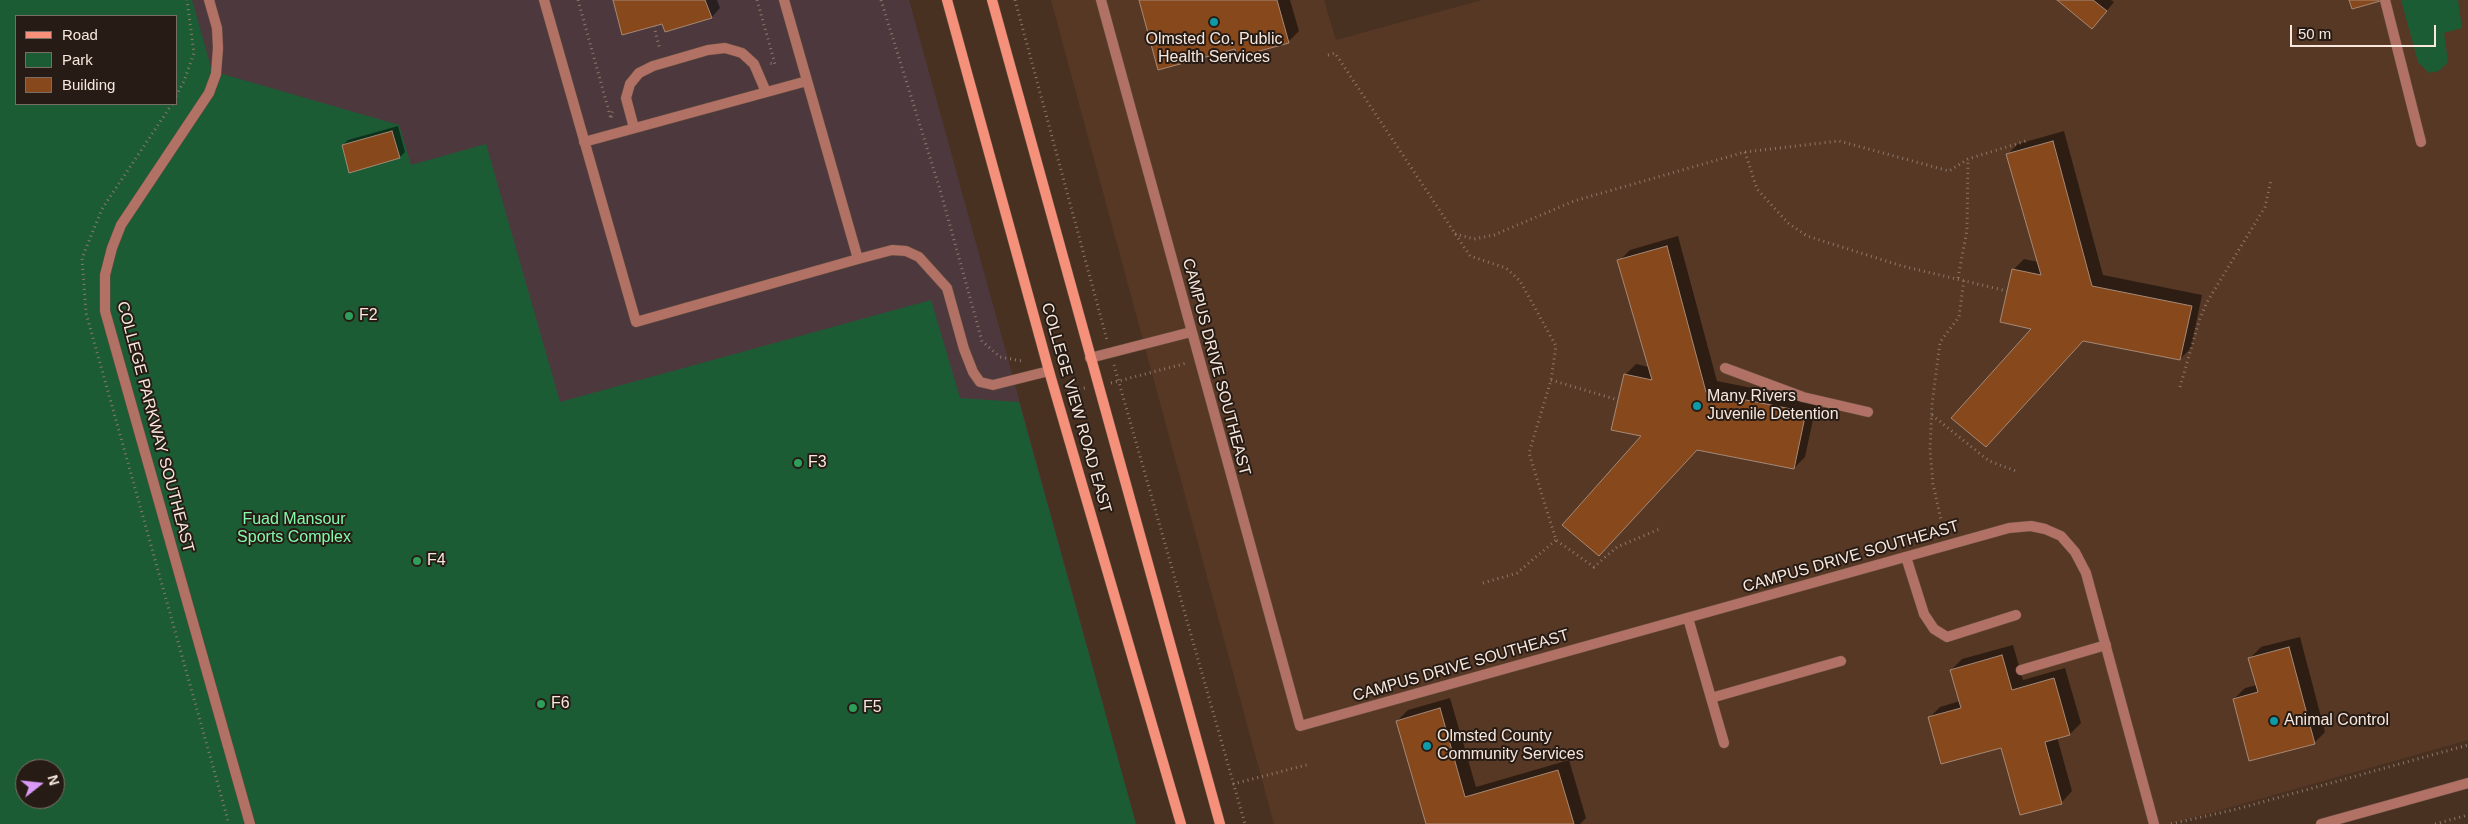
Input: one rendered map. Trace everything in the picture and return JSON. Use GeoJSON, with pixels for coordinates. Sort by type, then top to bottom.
{"type":"FeatureCollection","features":[{"type":"Feature","properties":{"kind":"main road","name":"COLLEGE VIEW ROAD EAST"},"geometry":{"type":"LineString","coordinates":[[947,0],[1056,394],[1181,824]]}},
{"type":"Feature","properties":{"kind":"main road","name":"COLLEGE VIEW ROAD EAST"},"geometry":{"type":"LineString","coordinates":[[992,0],[1220,824]]}},
{"type":"Feature","properties":{"kind":"street","name":"COLLEGE PARKWAY SOUTHEAST"},"geometry":{"type":"LineString","coordinates":[[209,0],[217,28],[218,48],[214,80],[209,94],[121,225],[112,248],[105,275],[105,311],[250,824]]}},
{"type":"Feature","properties":{"kind":"street"},"geometry":{"type":"LineString","coordinates":[[544,0],[636,322],[892,250],[906,251],[919,257],[946,288],[972,372],[980,382],[993,385],[1050,371]]}},
{"type":"Feature","properties":{"kind":"street"},"geometry":{"type":"LineString","coordinates":[[784,0],[858,259]]}},
{"type":"Feature","properties":{"kind":"street","name":"CAMPUS DRIVE SOUTHEAST"},"geometry":{"type":"LineString","coordinates":[[1101,0],[1300,726],[2009,528],[2031,526],[2045,529],[2061,536],[2076,552],[2086,572],[2154,824]]}},
{"type":"Feature","properties":{"kind":"street"},"geometry":{"type":"LineString","coordinates":[[2384,0],[2421,142]]}},
{"type":"Feature","properties":{"kind":"street"},"geometry":{"type":"LineString","coordinates":[[634,128],[626,98],[630,84],[639,73],[664,63],[708,50],[725,48],[742,53],[754,64],[766,92]]}},
{"type":"Feature","properties":{"kind":"street"},"geometry":{"type":"LineString","coordinates":[[584,142],[808,81]]}},
{"type":"Feature","properties":{"kind":"street"},"geometry":{"type":"LineString","coordinates":[[1090,358],[1191,332]]}},
{"type":"Feature","properties":{"kind":"street"},"geometry":{"type":"LineString","coordinates":[[1725,368],[1803,397],[1868,412]]}},
{"type":"Feature","properties":{"kind":"street"},"geometry":{"type":"LineString","coordinates":[[1906,557],[1924,614],[1934,629],[1947,637],[2016,616]]}},
{"type":"Feature","properties":{"kind":"street"},"geometry":{"type":"LineString","coordinates":[[1688,618],[1724,743]]}},
{"type":"Feature","properties":{"kind":"street"},"geometry":{"type":"LineString","coordinates":[[2021,670],[2106,646]]}},
{"type":"Feature","properties":{"kind":"street"},"geometry":{"type":"LineString","coordinates":[[1711,698],[1841,661]]}},
{"type":"Feature","properties":{"kind":"street"},"geometry":{"type":"LineString","coordinates":[[2321,824],[2468,783]]}},
{"type":"Feature","properties":{"kind":"path"},"geometry":{"type":"LineString","coordinates":[[178,92],[194,52],[187,0]]}},
{"type":"Feature","properties":{"kind":"path"},"geometry":{"type":"LineString","coordinates":[[881,0],[940,193],[982,341],[1000,356],[1022,361],[1027,377]]}},
{"type":"Feature","properties":{"kind":"path"},"geometry":{"type":"LineString","coordinates":[[1015,0],[1110,353],[1245,824]]}},
{"type":"Feature","properties":{"kind":"path"},"geometry":{"type":"LineString","coordinates":[[654,26],[664,63]]}},
{"type":"Feature","properties":{"kind":"path"},"geometry":{"type":"LineString","coordinates":[[1328,55],[1335,53],[1470,256],[1506,268],[1520,281],[1556,346],[1551,380],[1529,453],[1556,540],[1594,567],[1617,547],[1662,528]]}},
{"type":"Feature","properties":{"kind":"path"},"geometry":{"type":"LineString","coordinates":[[1455,234],[1474,239],[1494,235],[1574,201],[1745,152],[1838,141],[1949,171],[1968,159],[2026,141]]}},
{"type":"Feature","properties":{"kind":"path"},"geometry":{"type":"LineString","coordinates":[[1745,152],[1757,189],[1788,224],[1807,236],[1902,266],[2007,291]]}},
{"type":"Feature","properties":{"kind":"path"},"geometry":{"type":"LineString","coordinates":[[1958,278],[1966,230],[1968,159]]}},
{"type":"Feature","properties":{"kind":"path"},"geometry":{"type":"LineString","coordinates":[[2180,387],[2199,322],[2207,302],[2265,207],[2271,180]]}},
{"type":"Feature","properties":{"kind":"path"},"geometry":{"type":"LineString","coordinates":[[1947,546],[1938,514],[1933,484],[1930,450],[1931,415],[1940,342],[1959,317],[1964,280]]}},
{"type":"Feature","properties":{"kind":"path"},"geometry":{"type":"LineString","coordinates":[[1056,394],[1098,386],[1199,360]]}},
{"type":"Feature","properties":{"kind":"path"},"geometry":{"type":"LineString","coordinates":[[1551,380],[1618,400]]}},
{"type":"Feature","properties":{"kind":"path"},"geometry":{"type":"LineString","coordinates":[[1931,415],[1989,461],[2016,470]]}},
{"type":"Feature","properties":{"kind":"path"},"geometry":{"type":"LineString","coordinates":[[1483,583],[1517,573],[1556,540]]}},
{"type":"Feature","properties":{"kind":"path"},"geometry":{"type":"LineString","coordinates":[[2170,824],[2236,809],[2468,745]]}},
{"type":"Feature","properties":{"kind":"path"},"geometry":{"type":"LineString","coordinates":[[1233,784],[1310,764]]}},
{"type":"Feature","properties":{"kind":"path"},"geometry":{"type":"LineString","coordinates":[[2435,824],[2468,815]]}},
{"type":"Feature","properties":{"kind":"shaded area","name":"Fuad Mansour Sports Complex"},"geometry":{"type":"Polygon","coordinates":[[[0,0],[909,0],[1136,824],[0,824],[0,0]]]}},
{"type":"Feature","properties":{"kind":"shaded area"},"geometry":{"type":"Polygon","coordinates":[[[1051,0],[1324,0],[1336,40],[1482,0],[2468,0],[2468,740],[2171,824],[1274,824],[1051,0]]]}},
{"type":"Feature","properties":{"kind":"green space","name":"Fuad Mansour Sports Complex"},"geometry":{"type":"Polygon","coordinates":[[[0,0],[192,0],[212,71],[399,125],[411,165],[486,144],[560,402],[931,300],[960,398],[1019,402],[1136,824],[0,824],[0,0]]]}},
{"type":"Feature","properties":{"kind":"green space"},"geometry":{"type":"Polygon","coordinates":[[[2401,0],[2458,0],[2462,28],[2444,33],[2448,62],[2439,71],[2429,73],[2418,62],[2401,0]]]}},
{"type":"Feature","properties":{"kind":"building"},"geometry":{"type":"Polygon","coordinates":[[[613,0],[705,0],[712,18],[665,32],[662,24],[622,35],[613,0]]]}},
{"type":"Feature","properties":{"kind":"building","name":"Olmsted Co. Public Health Services"},"geometry":{"type":"Polygon","coordinates":[[[1139,0],[1277,0],[1289,43],[1237,57],[1235,49],[1158,70],[1139,0]]]}},
{"type":"Feature","properties":{"kind":"building"},"geometry":{"type":"Polygon","coordinates":[[[2057,0],[2093,0],[2107,11],[2092,29],[2057,0]]]}},
{"type":"Feature","properties":{"kind":"building"},"geometry":{"type":"Polygon","coordinates":[[[2349,0],[2384,0],[2352,9],[2349,0]]]}},
{"type":"Feature","properties":{"kind":"building"},"geometry":{"type":"Polygon","coordinates":[[[392,131],[400,158],[349,173],[342,145],[392,131]]]}},
{"type":"Feature","properties":{"kind":"building"},"geometry":{"type":"Polygon","coordinates":[[[2053,141],[2092,286],[2192,306],[2180,360],[2083,341],[1986,447],[1951,418],[2031,329],[2000,322],[2012,269],[2041,275],[2006,154],[2053,141]]]}},
{"type":"Feature","properties":{"kind":"building","name":"Many Rivers Juvenile Detention"},"geometry":{"type":"Polygon","coordinates":[[[1667,246],[1706,392],[1806,412],[1794,469],[1697,450],[1599,556],[1562,525],[1641,436],[1611,430],[1624,374],[1652,380],[1617,260],[1667,246]]]}},
{"type":"Feature","properties":{"kind":"building","name":"Animal Control"},"geometry":{"type":"Polygon","coordinates":[[[2289,647],[2315,744],[2249,761],[2233,699],[2258,692],[2248,658],[2289,647]]]}},
{"type":"Feature","properties":{"kind":"building"},"geometry":{"type":"Polygon","coordinates":[[[2002,655],[2012,690],[2054,678],[2070,735],[2045,742],[2062,804],[2020,815],[2001,748],[1941,764],[1928,717],[1961,708],[1950,670],[2002,655]]]}},
{"type":"Feature","properties":{"kind":"building","name":"Olmsted County Community Services"},"geometry":{"type":"Polygon","coordinates":[[[1440,708],[1465,797],[1558,770],[1574,824],[1426,824],[1396,721],[1440,708]]]}},
{"type":"Feature","properties":{"kind":"place","name":"Olmsted Co. Public Health Services"},"geometry":{"type":"Point","coordinates":[1214,22]}},
{"type":"Feature","properties":{"kind":"place","name":"F2"},"geometry":{"type":"Point","coordinates":[349,316]}},
{"type":"Feature","properties":{"kind":"place","name":"Many Rivers Juvenile Detention"},"geometry":{"type":"Point","coordinates":[1697,406]}},
{"type":"Feature","properties":{"kind":"place","name":"F3"},"geometry":{"type":"Point","coordinates":[798,463]}},
{"type":"Feature","properties":{"kind":"place","name":"F4"},"geometry":{"type":"Point","coordinates":[417,561]}},
{"type":"Feature","properties":{"kind":"place","name":"F6"},"geometry":{"type":"Point","coordinates":[541,704]}},
{"type":"Feature","properties":{"kind":"place","name":"F5"},"geometry":{"type":"Point","coordinates":[853,708]}},
{"type":"Feature","properties":{"kind":"place","name":"Animal Control"},"geometry":{"type":"Point","coordinates":[2274,721]}},
{"type":"Feature","properties":{"kind":"place","name":"Olmsted County Community Services"},"geometry":{"type":"Point","coordinates":[1427,746]}}]}
